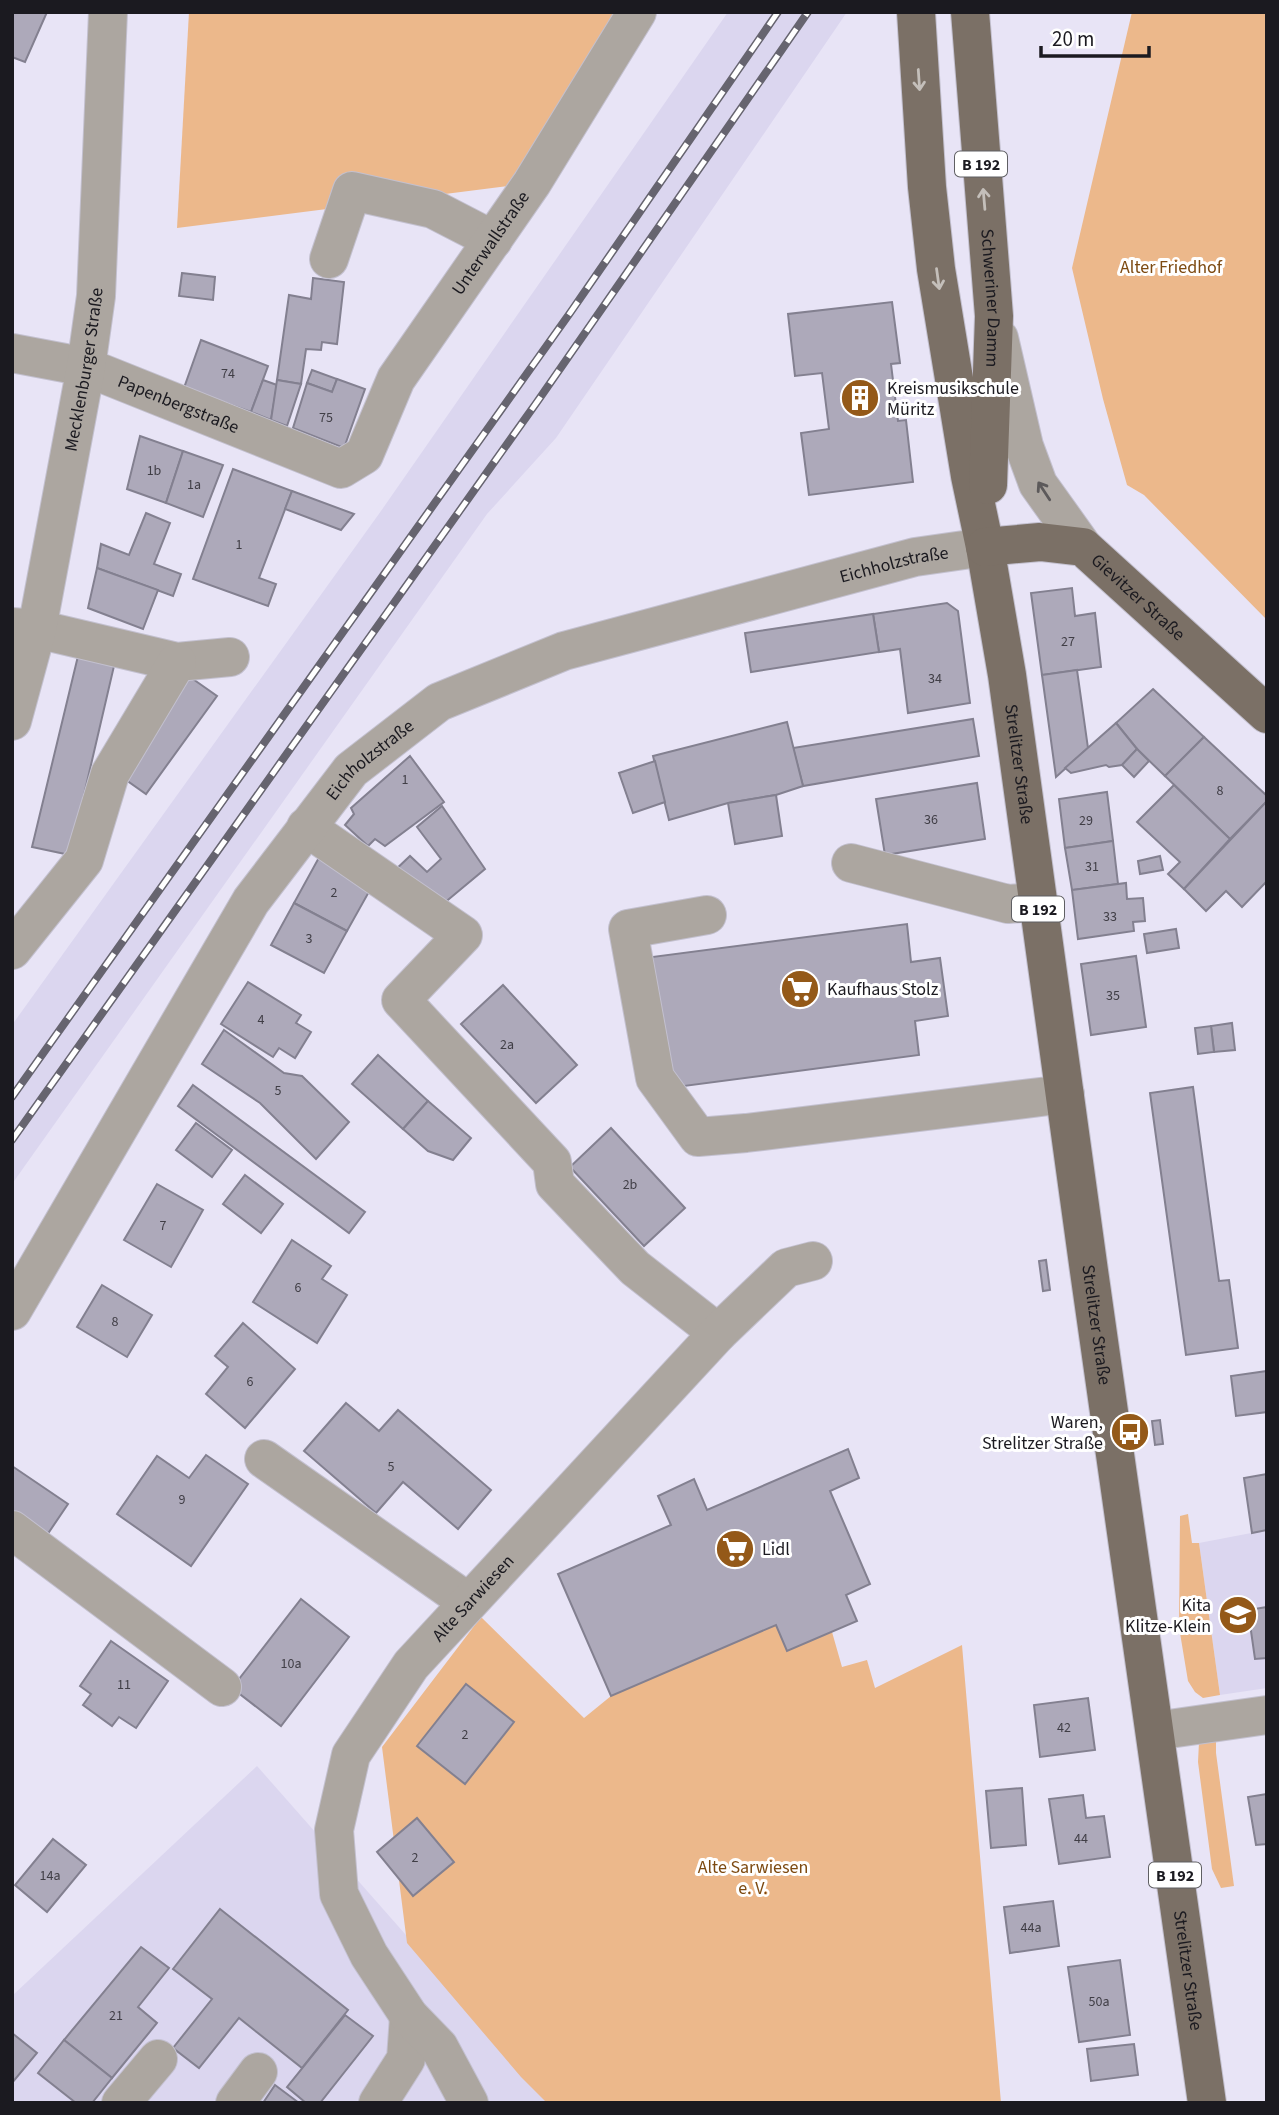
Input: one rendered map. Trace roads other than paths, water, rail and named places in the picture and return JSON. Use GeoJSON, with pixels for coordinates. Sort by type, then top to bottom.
{"type":"FeatureCollection","features":[{"type":"Feature","properties":{"kind":"main road","name":"B 192"},"geometry":{"type":"LineString","coordinates":[[916,12],[927,187],[936,269],[970,475],[985,547]]}},
{"type":"Feature","properties":{"kind":"main road","name":"Schweriner Damm"},"geometry":{"type":"LineString","coordinates":[[970,12],[994,316],[985,547]]}},
{"type":"Feature","properties":{"kind":"main road","name":"Gievitzer Straße"},"geometry":{"type":"LineString","coordinates":[[985,547],[1040,542],[1083,547],[1267,714]]}},
{"type":"Feature","properties":{"kind":"main road","name":"Strelitzer Straße"},"geometry":{"type":"LineString","coordinates":[[985,547],[1007,675],[1207,2103]]}},
{"type":"Feature","properties":{"kind":"street","name":"Mecklenburger Straße"},"geometry":{"type":"LineString","coordinates":[[12,721],[24,628],[86,368],[96,296],[108,12]]}},
{"type":"Feature","properties":{"kind":"street","name":"Unterwallstraße"},"geometry":{"type":"LineString","coordinates":[[341,469],[364,455],[396,379],[532,183],[636,12]]}},
{"type":"Feature","properties":{"kind":"street"},"geometry":{"type":"LineString","coordinates":[[329,259],[352,191],[433,209],[493,240]]}},
{"type":"Feature","properties":{"kind":"street"},"geometry":{"type":"LineString","coordinates":[[994,316],[1024,446],[1038,484],[1083,547]]}},
{"type":"Feature","properties":{"kind":"street","name":"Papenbergstraße"},"geometry":{"type":"LineString","coordinates":[[12,353],[86,368],[341,469]]}},
{"type":"Feature","properties":{"kind":"street","name":"Eichholzstraße"},"geometry":{"type":"LineString","coordinates":[[12,1311],[251,901],[351,770],[439,702],[564,652],[915,557],[985,547]]}},
{"type":"Feature","properties":{"kind":"street"},"geometry":{"type":"LineString","coordinates":[[24,628],[177,662],[230,657]]}},
{"type":"Feature","properties":{"kind":"street"},"geometry":{"type":"LineString","coordinates":[[12,950],[84,860],[110,774],[177,662]]}},
{"type":"Feature","properties":{"kind":"street"},"geometry":{"type":"LineString","coordinates":[[306,827],[463,934],[401,1000],[552,1162],[555,1184],[635,1268],[718,1333]]}},
{"type":"Feature","properties":{"kind":"street"},"geometry":{"type":"LineString","coordinates":[[851,863],[1007,904],[1038,902]]}},
{"type":"Feature","properties":{"kind":"street"},"geometry":{"type":"LineString","coordinates":[[707,915],[628,929],[655,1078],[698,1137],[1065,1094]]}},
{"type":"Feature","properties":{"kind":"street","name":"Alte Sarwiesen"},"geometry":{"type":"LineString","coordinates":[[469,2103],[439,2047],[409,2016],[369,1955],[339,1894],[334,1830],[351,1755],[411,1665],[718,1333],[786,1268],[813,1261]]}},
{"type":"Feature","properties":{"kind":"street"},"geometry":{"type":"LineString","coordinates":[[264,1459],[468,1602]]}},
{"type":"Feature","properties":{"kind":"street"},"geometry":{"type":"LineString","coordinates":[[12,1530],[222,1687]]}},
{"type":"Feature","properties":{"kind":"street"},"geometry":{"type":"LineString","coordinates":[[1155,1731],[1267,1716]]}},
{"type":"Feature","properties":{"kind":"street"},"geometry":{"type":"LineString","coordinates":[[378,2103],[406,2059],[409,2016]]}},
{"type":"Feature","properties":{"kind":"street"},"geometry":{"type":"LineString","coordinates":[[121,2103],[158,2059]]}},
{"type":"Feature","properties":{"kind":"street"},"geometry":{"type":"LineString","coordinates":[[235,2103],[258,2072]]}},
{"type":"Feature","properties":{"kind":"railway"},"geometry":{"type":"LineString","coordinates":[[12,1097],[570,313],[778,12]]}},
{"type":"Feature","properties":{"kind":"railway"},"geometry":{"type":"LineString","coordinates":[[12,1140],[537,402],[808,12]]}},
{"type":"Feature","properties":{"kind":"place","name":"Kreismusikschule Müritz"},"geometry":{"type":"Point","coordinates":[860,398]}},
{"type":"Feature","properties":{"kind":"place","name":"Kaufhaus Stolz"},"geometry":{"type":"Point","coordinates":[800,989]}},
{"type":"Feature","properties":{"kind":"place","name":"Waren, Strelitzer Straße"},"geometry":{"type":"Point","coordinates":[1130,1432]}},
{"type":"Feature","properties":{"kind":"place","name":"Lidl"},"geometry":{"type":"Point","coordinates":[735,1549]}},
{"type":"Feature","properties":{"kind":"place","name":"Kita Klitze-Klein"},"geometry":{"type":"Point","coordinates":[1238,1615]}},
{"type":"Feature","properties":{"kind":"park label","name":"Alter Friedhof"},"geometry":{"type":"Point","coordinates":[1171,267]}},
{"type":"Feature","properties":{"kind":"park label","name":"Alte Sarwiesen e. V."},"geometry":{"type":"Point","coordinates":[753,1877]}}]}
